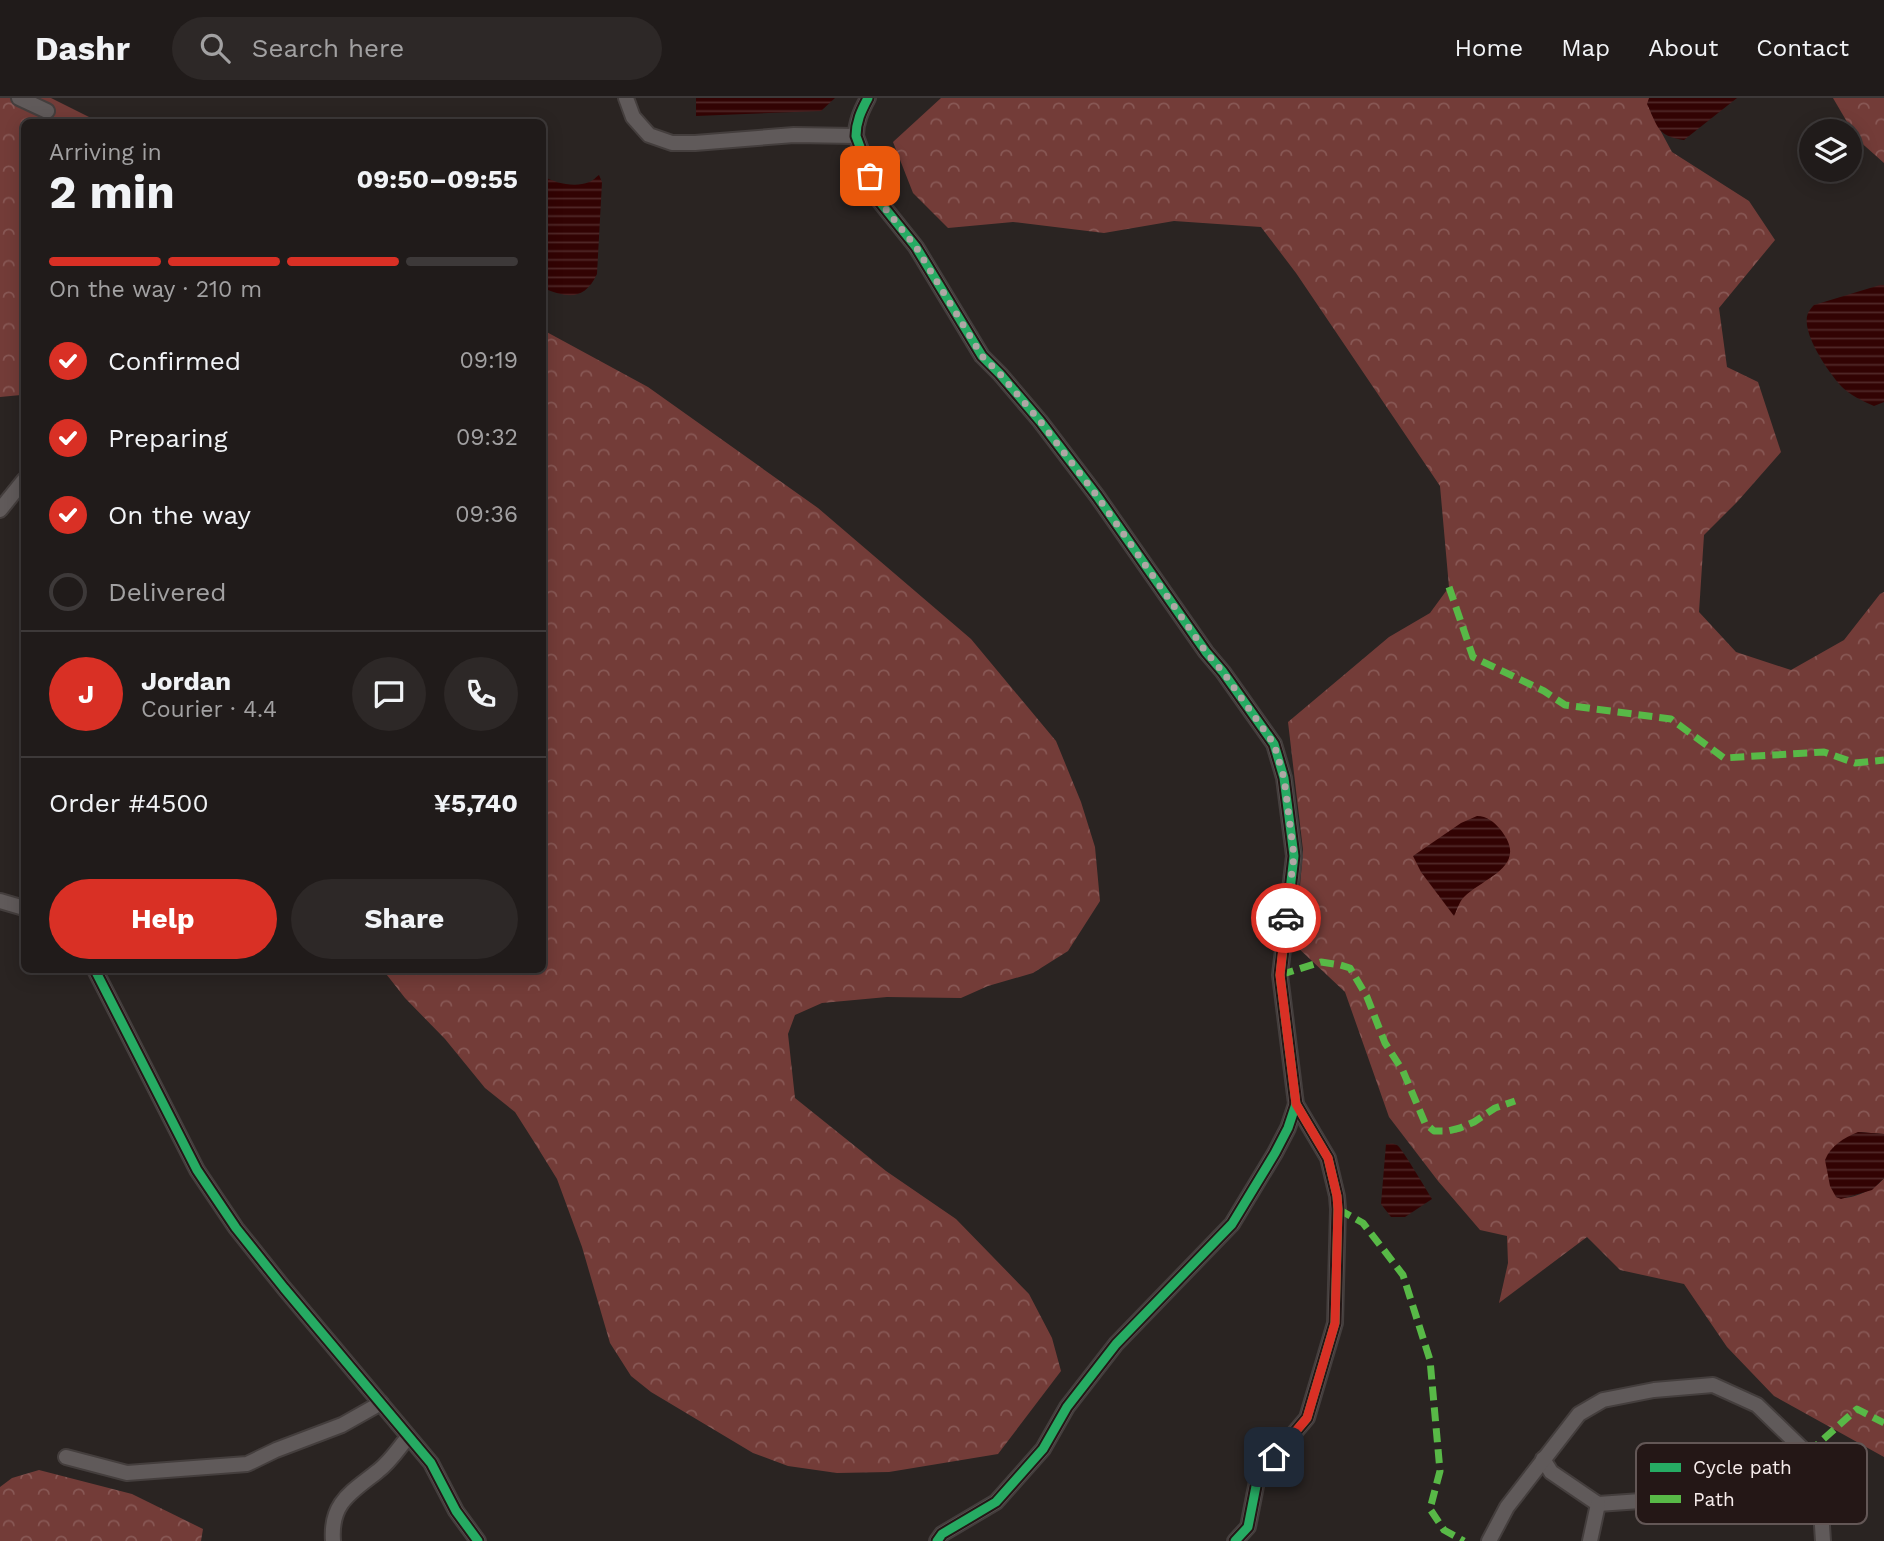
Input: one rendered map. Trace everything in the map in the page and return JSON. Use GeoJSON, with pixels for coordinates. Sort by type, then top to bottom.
{"type":"FeatureCollection","features":[{"type":"Feature","properties":{"kind":"street"},"geometry":{"type":"LineString","coordinates":[[19,98],[47,111]]}},
{"type":"Feature","properties":{"kind":"street"},"geometry":{"type":"LineString","coordinates":[[626,98],[633,117],[649,135],[672,143],[695,144],[794,135],[856,136]]}},
{"type":"Feature","properties":{"kind":"street"},"geometry":{"type":"LineString","coordinates":[[868,98],[860,112],[856,136],[880,202],[916,247],[982,356],[1040,421],[1097,496],[1274,744],[1284,778],[1294,856],[1280,975],[1296,1104],[1328,1158],[1337,1196],[1335,1323],[1307,1418],[1258,1476],[1248,1527],[1235,1541]]}},
{"type":"Feature","properties":{"kind":"street"},"geometry":{"type":"LineString","coordinates":[[0,510],[21,484]]}},
{"type":"Feature","properties":{"kind":"street"},"geometry":{"type":"LineString","coordinates":[[0,901],[21,907]]}},
{"type":"Feature","properties":{"kind":"street"},"geometry":{"type":"LineString","coordinates":[[97,973],[197,1170],[236,1228],[431,1463],[456,1511],[478,1541]]}},
{"type":"Feature","properties":{"kind":"street"},"geometry":{"type":"LineString","coordinates":[[937,1541],[942,1534],[996,1502],[1043,1449],[1066,1407],[1116,1344],[1232,1224],[1275,1153],[1288,1128],[1296,1104]]}},
{"type":"Feature","properties":{"kind":"street"},"geometry":{"type":"LineString","coordinates":[[1489,1541],[1507,1507],[1579,1414],[1603,1400],[1654,1390],[1713,1385],[1757,1405],[1796,1443]]}},
{"type":"Feature","properties":{"kind":"street"},"geometry":{"type":"LineString","coordinates":[[66,1457],[127,1474],[247,1464],[342,1425],[381,1403]]}},
{"type":"Feature","properties":{"kind":"street"},"geometry":{"type":"LineString","coordinates":[[333,1541],[335,1512],[348,1494],[380,1470],[408,1437]]}},
{"type":"Feature","properties":{"kind":"street"},"geometry":{"type":"LineString","coordinates":[[1543,1459],[1551,1472],[1598,1504],[1636,1501]]}},
{"type":"Feature","properties":{"kind":"street"},"geometry":{"type":"LineString","coordinates":[[1590,1541],[1598,1504]]}},
{"type":"Feature","properties":{"kind":"green space"},"geometry":{"type":"Polygon","coordinates":[[[0,98],[51,98],[92,119],[21,119],[21,395],[0,397],[0,98]]]}},
{"type":"Feature","properties":{"kind":"green space"},"geometry":{"type":"Polygon","coordinates":[[[941,98],[1650,98],[1651,113],[1672,152],[1749,201],[1775,240],[1719,308],[1727,367],[1758,382],[1781,452],[1704,535],[1699,612],[1736,652],[1791,670],[1844,640],[1884,592],[1884,1134],[1858,1132],[1836,1197],[1862,1194],[1884,1178],[1884,1457],[1867,1448],[1867,1443],[1859,1443],[1774,1396],[1727,1347],[1684,1284],[1620,1270],[1587,1237],[1499,1303],[1508,1263],[1507,1236],[1480,1230],[1389,1117],[1345,992],[1295,945],[1303,850],[1288,722],[1389,637],[1430,613],[1449,587],[1440,486],[1296,273],[1261,227],[1174,221],[1104,233],[1013,222],[948,228],[913,193],[893,142],[941,98]]]}},
{"type":"Feature","properties":{"kind":"green space"},"geometry":{"type":"Polygon","coordinates":[[[1833,98],[1884,98],[1884,163],[1862,143],[1862,119],[1845,119],[1833,98]]]}},
{"type":"Feature","properties":{"kind":"green space"},"geometry":{"type":"Polygon","coordinates":[[[546,332],[648,387],[818,508],[971,639],[1056,741],[1081,802],[1095,847],[1100,901],[1068,951],[1033,973],[988,986],[961,998],[887,997],[822,1003],[795,1015],[788,1034],[795,1098],[886,1171],[956,1219],[1029,1294],[1052,1338],[1061,1371],[998,1454],[889,1472],[837,1473],[788,1466],[753,1453],[651,1392],[631,1376],[610,1343],[582,1247],[557,1179],[515,1112],[485,1088],[445,1039],[405,998],[385,973],[546,973],[546,332]]]}},
{"type":"Feature","properties":{"kind":"green space"},"geometry":{"type":"Polygon","coordinates":[[[39,1470],[132,1494],[203,1529],[201,1541],[0,1541],[0,1487],[12,1478],[39,1470]]]}},
{"type":"Feature","properties":{"kind":"shaded area"},"geometry":{"type":"Polygon","coordinates":[[[696,98],[835,98],[821,111],[696,116],[696,98]]]}},
{"type":"Feature","properties":{"kind":"shaded area"},"geometry":{"type":"Polygon","coordinates":[[[1649,98],[1737,98],[1684,140],[1663,133],[1647,104],[1649,98]]]}},
{"type":"Feature","properties":{"kind":"shaded area"},"geometry":{"type":"Polygon","coordinates":[[[599,175],[602,182],[597,274],[581,293],[560,294],[546,289],[546,177],[571,185],[590,181],[599,175]]]}},
{"type":"Feature","properties":{"kind":"shaded area"},"geometry":{"type":"Polygon","coordinates":[[[1884,285],[1884,402],[1874,406],[1852,395],[1836,380],[1817,352],[1808,331],[1807,321],[1808,313],[1814,305],[1884,285]]]}},
{"type":"Feature","properties":{"kind":"shaded area"},"geometry":{"type":"Polygon","coordinates":[[[1477,816],[1487,818],[1498,826],[1508,842],[1508,861],[1502,869],[1464,897],[1454,916],[1421,872],[1413,856],[1461,823],[1477,816]]]}},
{"type":"Feature","properties":{"kind":"shaded area"},"geometry":{"type":"Polygon","coordinates":[[[1858,1132],[1884,1134],[1884,1178],[1872,1190],[1841,1199],[1836,1197],[1830,1186],[1825,1160],[1839,1143],[1858,1132]]]}},
{"type":"Feature","properties":{"kind":"shaded area"},"geometry":{"type":"Polygon","coordinates":[[[1386,1144],[1394,1144],[1400,1148],[1432,1199],[1405,1217],[1391,1217],[1381,1204],[1386,1144]]]}},
{"type":"Feature","properties":{"kind":"marked path"},"geometry":{"type":"LineString","coordinates":[[1449,587],[1473,657],[1544,691],[1565,705],[1671,719],[1724,758],[1824,752],[1855,763],[1884,760]]}},
{"type":"Feature","properties":{"kind":"marked path"},"geometry":{"type":"LineString","coordinates":[[1280,975],[1321,962],[1350,968],[1367,997],[1385,1043],[1403,1071],[1425,1123],[1434,1131],[1460,1128],[1495,1108],[1515,1101]]}},
{"type":"Feature","properties":{"kind":"marked path"},"geometry":{"type":"LineString","coordinates":[[1338,1209],[1363,1223],[1403,1275],[1430,1360],[1440,1471],[1430,1509],[1444,1530],[1464,1541]]}},
{"type":"Feature","properties":{"kind":"marked path"},"geometry":{"type":"LineString","coordinates":[[1819,1443],[1857,1409],[1884,1423]]}},
{"type":"Feature","properties":{"kind":"cycle path"},"geometry":{"type":"LineString","coordinates":[[868,98],[859,117],[856,136],[880,202],[916,247],[982,356],[1040,421],[1097,496],[1274,744],[1284,778],[1294,856],[1280,975],[1296,1104],[1328,1158],[1337,1196],[1335,1323],[1307,1418],[1258,1476],[1248,1527],[1235,1541]]}},
{"type":"Feature","properties":{"kind":"cycle path"},"geometry":{"type":"LineString","coordinates":[[97,973],[197,1170],[236,1228],[431,1463],[456,1511],[478,1541]]}},
{"type":"Feature","properties":{"kind":"cycle path"},"geometry":{"type":"LineString","coordinates":[[937,1541],[942,1534],[996,1502],[1043,1449],[1067,1407],[1116,1344],[1232,1224],[1275,1153],[1288,1128],[1296,1104]]}},
{"type":"Feature","properties":{"kind":"way so far"},"geometry":{"type":"LineString","coordinates":[[870,176],[880,202],[916,247],[982,356],[1040,421],[1097,496],[1274,744],[1284,778],[1294,856],[1286,918]]}},
{"type":"Feature","properties":{"kind":"route"},"geometry":{"type":"LineString","coordinates":[[1274,1457],[1307,1418],[1335,1323],[1338,1209],[1328,1158],[1296,1104],[1280,975],[1286,918]]}}]}
